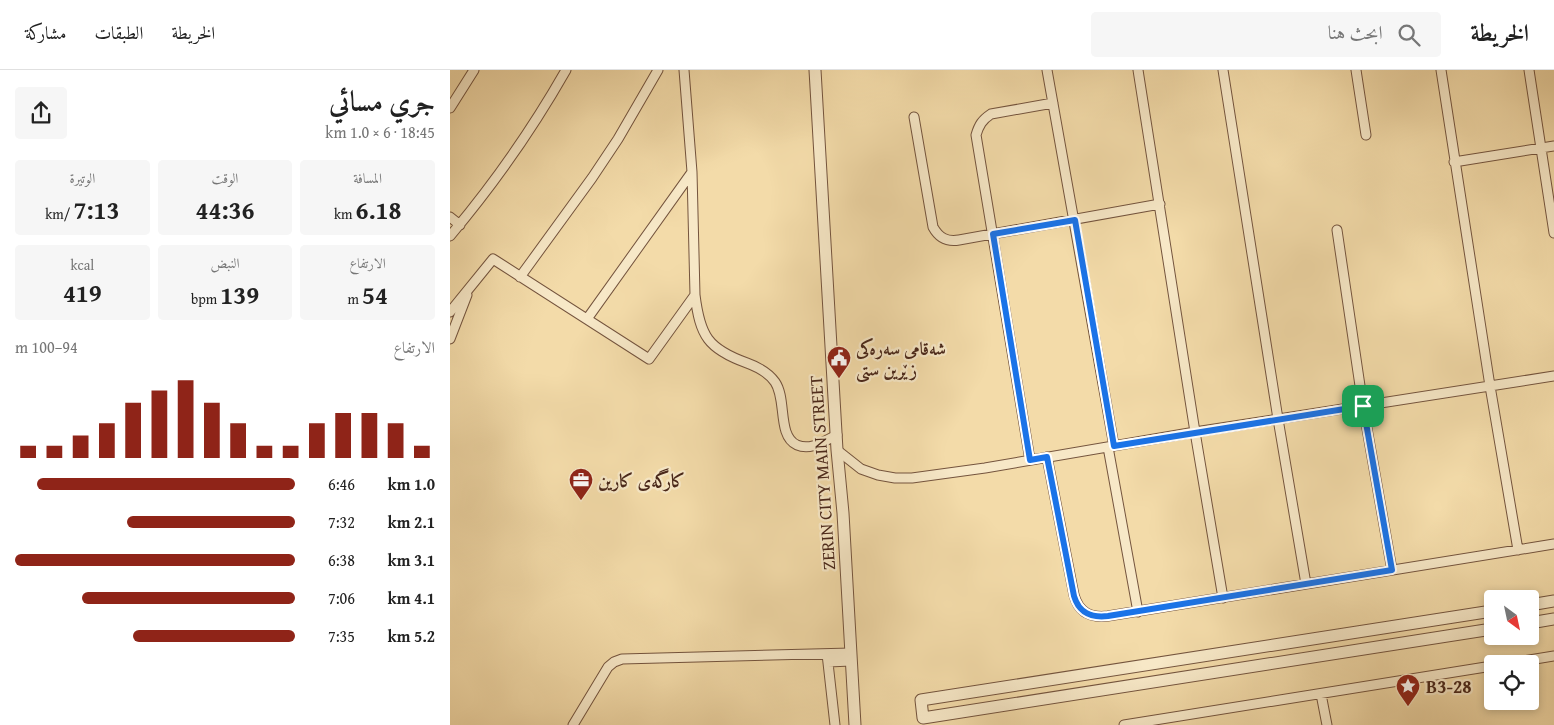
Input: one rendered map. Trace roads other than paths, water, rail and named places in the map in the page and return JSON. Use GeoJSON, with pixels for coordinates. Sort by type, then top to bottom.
{"type":"FeatureCollection","features":[{"type":"Feature","properties":{"kind":"street"},"geometry":{"type":"LineString","coordinates":[[450,108],[474,70]]}},
{"type":"Feature","properties":{"kind":"street"},"geometry":{"type":"LineString","coordinates":[[450,236],[502,169],[566,70]]}},
{"type":"Feature","properties":{"kind":"street"},"geometry":{"type":"LineString","coordinates":[[520,277],[618,139],[658,70]]}},
{"type":"Feature","properties":{"kind":"street"},"geometry":{"type":"LineString","coordinates":[[684,70],[692,172],[695,296],[705,336],[712,345],[728,356],[761,369],[776,383],[780,392],[784,426],[787,435],[797,445],[814,447],[837,435]]}},
{"type":"Feature","properties":{"kind":"street","name":"ZERIN CITY MAIN STREET"},"geometry":{"type":"LineString","coordinates":[[815,70],[855,725]]}},
{"type":"Feature","properties":{"kind":"street"},"geometry":{"type":"LineString","coordinates":[[1047,70],[1075,220],[1138,612]]}},
{"type":"Feature","properties":{"kind":"street"},"geometry":{"type":"LineString","coordinates":[[1138,70],[1223,598]]}},
{"type":"Feature","properties":{"kind":"street"},"geometry":{"type":"LineString","coordinates":[[1223,70],[1306,584]]}},
{"type":"Feature","properties":{"kind":"street"},"geometry":{"type":"LineString","coordinates":[[1356,70],[1366,135]]}},
{"type":"Feature","properties":{"kind":"street"},"geometry":{"type":"LineString","coordinates":[[1441,70],[1454,162],[1518,550]]}},
{"type":"Feature","properties":{"kind":"street"},"geometry":{"type":"LineString","coordinates":[[1529,70],[1554,233]]}},
{"type":"Feature","properties":{"kind":"street"},"geometry":{"type":"LineString","coordinates":[[1030,460],[976,135],[978,126],[991,114],[1054,103]]}},
{"type":"Feature","properties":{"kind":"street"},"geometry":{"type":"LineString","coordinates":[[914,117],[932,221],[936,233],[952,241],[1160,204]]}},
{"type":"Feature","properties":{"kind":"street"},"geometry":{"type":"LineString","coordinates":[[1454,162],[1554,146]]}},
{"type":"Feature","properties":{"kind":"street"},"geometry":{"type":"LineString","coordinates":[[587,320],[692,172]]}},
{"type":"Feature","properties":{"kind":"street"},"geometry":{"type":"LineString","coordinates":[[450,217],[460,225]]}},
{"type":"Feature","properties":{"kind":"street"},"geometry":{"type":"LineString","coordinates":[[1336,230],[1363,406],[1392,570]]}},
{"type":"Feature","properties":{"kind":"street"},"geometry":{"type":"LineString","coordinates":[[450,312],[493,259],[649,360],[695,296]]}},
{"type":"Feature","properties":{"kind":"street"},"geometry":{"type":"LineString","coordinates":[[451,333],[470,288]]}},
{"type":"Feature","properties":{"kind":"street"},"geometry":{"type":"LineString","coordinates":[[837,450],[861,469],[878,475],[895,478],[932,476],[1195,432],[1554,376]]}},
{"type":"Feature","properties":{"kind":"street"},"geometry":{"type":"LineString","coordinates":[[1047,457],[1076,602],[1080,608],[1092,616],[1138,612],[1554,544]]}},
{"type":"Feature","properties":{"kind":"street"},"geometry":{"type":"LineString","coordinates":[[1539,603],[1554,601]]}},
{"type":"Feature","properties":{"kind":"street"},"geometry":{"type":"LineString","coordinates":[[1484,611],[1242,651],[921,700],[924,722],[1484,630]]}},
{"type":"Feature","properties":{"kind":"street"},"geometry":{"type":"LineString","coordinates":[[1539,622],[1554,619]]}},
{"type":"Feature","properties":{"kind":"street"},"geometry":{"type":"LineString","coordinates":[[1242,651],[1246,668]]}},
{"type":"Feature","properties":{"kind":"street"},"geometry":{"type":"LineString","coordinates":[[1539,658],[1554,656]]}},
{"type":"Feature","properties":{"kind":"street"},"geometry":{"type":"LineString","coordinates":[[573,725],[608,667],[622,659],[851,657]]}},
{"type":"Feature","properties":{"kind":"street"},"geometry":{"type":"LineString","coordinates":[[827,658],[835,725]]}},
{"type":"Feature","properties":{"kind":"street"},"geometry":{"type":"LineString","coordinates":[[1124,725],[1484,667]]}},
{"type":"Feature","properties":{"kind":"street"},"geometry":{"type":"LineString","coordinates":[[1321,694],[1327,725]]}},
{"type":"Feature","properties":{"kind":"place","name":"شەقامی سەرەکی زێرین ستی"},"geometry":{"type":"Point","coordinates":[839,379]}},
{"type":"Feature","properties":{"kind":"place","name":"کارگەی کارین"},"geometry":{"type":"Point","coordinates":[581,501]}},
{"type":"Feature","properties":{"kind":"place","name":"B3-28"},"geometry":{"type":"Point","coordinates":[1408,707]}}]}
